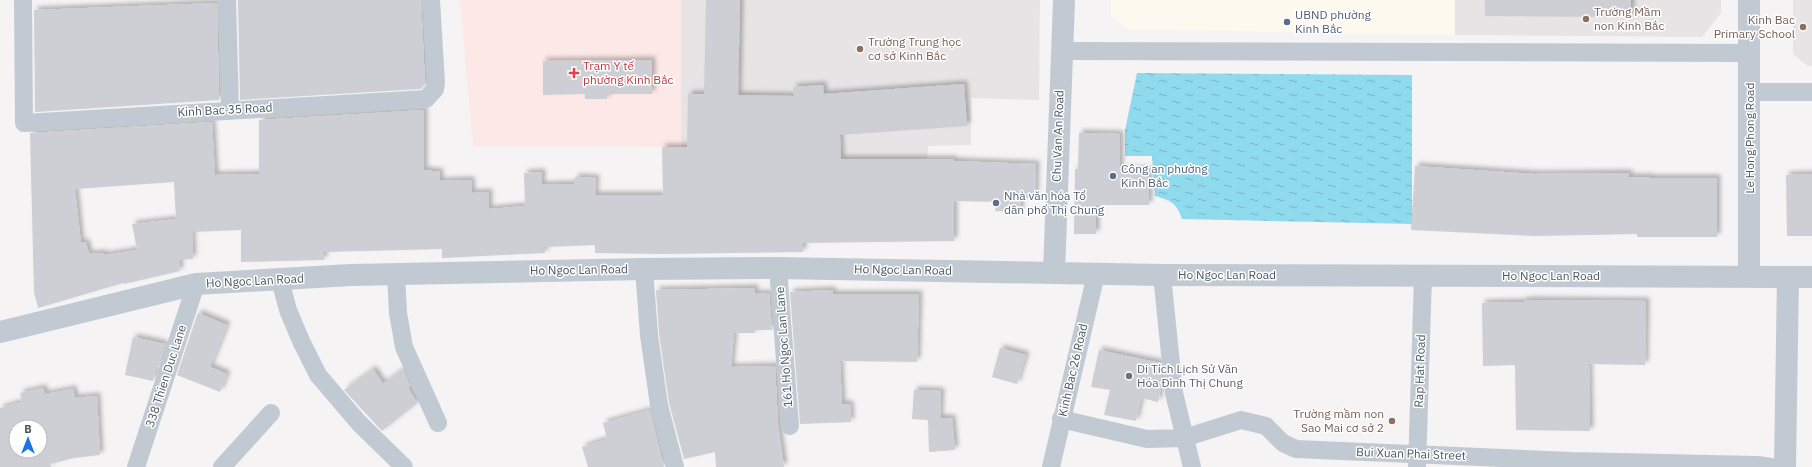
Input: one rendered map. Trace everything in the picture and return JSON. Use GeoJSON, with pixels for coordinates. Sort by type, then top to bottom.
{"type":"FeatureCollection","features":[{"type":"Feature","properties":{"kind":"street","name":"Kinh Bac 35 Road"},"geometry":{"type":"LineString","coordinates":[[23,0],[24,123],[426,99],[435,89],[436,82],[431,0]]}},
{"type":"Feature","properties":{"kind":"street"},"geometry":{"type":"LineString","coordinates":[[227,0],[230,110]]}},
{"type":"Feature","properties":{"kind":"street","name":"Chu Van An Road"},"geometry":{"type":"LineString","coordinates":[[1054,273],[1064,0]]}},
{"type":"Feature","properties":{"kind":"street","name":"Le Hong Phong Road"},"geometry":{"type":"LineString","coordinates":[[1749,0],[1749,276]]}},
{"type":"Feature","properties":{"kind":"street"},"geometry":{"type":"LineString","coordinates":[[1061,51],[1750,53]]}},
{"type":"Feature","properties":{"kind":"street"},"geometry":{"type":"LineString","coordinates":[[1750,92],[1812,92]]}},
{"type":"Feature","properties":{"kind":"street","name":"Ho Ngoc Lan Road"},"geometry":{"type":"LineString","coordinates":[[0,332],[196,284],[352,275],[644,269],[778,268],[1162,275],[1812,277]]}},
{"type":"Feature","properties":{"kind":"street","name":"161 Ho Ngoc Lan Lane"},"geometry":{"type":"LineString","coordinates":[[778,268],[790,426]]}},
{"type":"Feature","properties":{"kind":"street"},"geometry":{"type":"LineString","coordinates":[[644,269],[649,335],[659,405],[675,467]]}},
{"type":"Feature","properties":{"kind":"street"},"geometry":{"type":"LineString","coordinates":[[396,274],[398,313],[404,347],[438,423]]}},
{"type":"Feature","properties":{"kind":"street","name":"Kinh Bac 26 Road"},"geometry":{"type":"LineString","coordinates":[[1051,467],[1096,274]]}},
{"type":"Feature","properties":{"kind":"street"},"geometry":{"type":"LineString","coordinates":[[1162,275],[1174,393],[1192,467]]}},
{"type":"Feature","properties":{"kind":"street","name":"Rap Hat Road"},"geometry":{"type":"LineString","coordinates":[[1418,460],[1423,276]]}},
{"type":"Feature","properties":{"kind":"street"},"geometry":{"type":"LineString","coordinates":[[1785,467],[1788,277]]}},
{"type":"Feature","properties":{"kind":"street"},"geometry":{"type":"LineString","coordinates":[[280,280],[288,310],[318,375],[358,423],[404,467]]}},
{"type":"Feature","properties":{"kind":"street","name":"338 Thien Duc Lane"},"geometry":{"type":"LineString","coordinates":[[136,467],[196,284]]}},
{"type":"Feature","properties":{"kind":"street"},"geometry":{"type":"LineString","coordinates":[[222,467],[270,413]]}},
{"type":"Feature","properties":{"kind":"street","name":"Bui Xuan Phai Street"},"geometry":{"type":"LineString","coordinates":[[1061,419],[1147,439],[1184,438],[1241,420],[1266,426],[1283,443],[1296,449],[1418,460],[1570,464],[1757,465],[1771,467]]}},
{"type":"Feature","properties":{"kind":"shaded area","name":"Trạm Y tế phường Kinh Bắc"},"geometry":{"type":"Polygon","coordinates":[[[460,0],[681,0],[681,147],[473,146],[460,0]]]}},
{"type":"Feature","properties":{"kind":"shaded area","name":"Trường Trung học cơ sở Kinh Bắc"},"geometry":{"type":"Polygon","coordinates":[[[681,0],[1040,0],[1039,100],[971,98],[971,145],[928,146],[927,159],[814,159],[681,147],[681,0]]]}},
{"type":"Feature","properties":{"kind":"shaded area","name":"UBND phường Kinh Bắc"},"geometry":{"type":"Polygon","coordinates":[[[1111,0],[1455,0],[1455,35],[1127,29],[1111,16],[1111,0]]]}},
{"type":"Feature","properties":{"kind":"shaded area","name":"Trường Mầm non Kinh Bắc"},"geometry":{"type":"Polygon","coordinates":[[[1455,0],[1721,0],[1721,13],[1702,37],[1455,35],[1455,0]]]}},
{"type":"Feature","properties":{"kind":"shaded area","name":"Kinh Bac Primary School"},"geometry":{"type":"Polygon","coordinates":[[[1793,0],[1812,0],[1812,66],[1808,66],[1793,54],[1793,0]]]}},
{"type":"Feature","properties":{"kind":"water"},"geometry":{"type":"Polygon","coordinates":[[[1137,73],[1412,75],[1412,224],[1182,219],[1178,209],[1172,203],[1155,196],[1152,156],[1125,156],[1125,130],[1137,73]]]}},
{"type":"Feature","properties":{"kind":"building"},"geometry":{"type":"Polygon","coordinates":[[[238,0],[421,0],[425,84],[421,89],[240,100],[238,0]]]}},
{"type":"Feature","properties":{"kind":"building"},"geometry":{"type":"Polygon","coordinates":[[[706,0],[740,0],[738,95],[794,96],[793,87],[823,85],[824,94],[964,84],[967,126],[840,135],[841,159],[954,159],[954,161],[1036,164],[1035,198],[1021,198],[1020,212],[995,211],[996,202],[954,201],[954,241],[803,243],[803,252],[663,254],[595,253],[595,245],[545,247],[545,253],[442,258],[442,249],[324,252],[324,260],[241,262],[241,230],[192,232],[193,259],[179,260],[180,271],[123,283],[38,308],[34,292],[30,133],[212,122],[215,175],[259,174],[259,120],[424,110],[424,170],[440,172],[440,181],[471,180],[472,193],[489,192],[489,209],[525,206],[524,173],[542,172],[542,185],[574,184],[575,177],[596,178],[595,195],[663,195],[662,147],[687,147],[688,94],[704,94],[706,0]],[[174,182],[75,189],[81,243],[86,242],[89,254],[103,253],[104,255],[137,250],[132,224],[176,219],[174,182]]]}},
{"type":"Feature","properties":{"kind":"building"},"geometry":{"type":"Polygon","coordinates":[[[1485,0],[1631,0],[1631,17],[1485,16],[1485,0]]]}},
{"type":"Feature","properties":{"kind":"building"},"geometry":{"type":"Polygon","coordinates":[[[217,3],[219,100],[35,112],[34,10],[217,3]]]}},
{"type":"Feature","properties":{"kind":"building"},"geometry":{"type":"Polygon","coordinates":[[[652,60],[652,94],[607,94],[607,99],[585,99],[585,94],[543,95],[543,61],[652,60]]]}},
{"type":"Feature","properties":{"kind":"building"},"geometry":{"type":"Polygon","coordinates":[[[1079,133],[1120,134],[1120,169],[1149,170],[1149,205],[1096,205],[1096,234],[1074,234],[1075,169],[1078,169],[1079,133]]]}},
{"type":"Feature","properties":{"kind":"building"},"geometry":{"type":"Polygon","coordinates":[[[1415,166],[1535,174],[1629,173],[1629,177],[1717,178],[1717,237],[1637,237],[1637,234],[1534,236],[1411,230],[1415,166]]]}},
{"type":"Feature","properties":{"kind":"building"},"geometry":{"type":"Polygon","coordinates":[[[1812,174],[1812,236],[1787,236],[1786,175],[1812,174]]]}},
{"type":"Feature","properties":{"kind":"building"},"geometry":{"type":"Polygon","coordinates":[[[755,288],[755,294],[769,293],[772,330],[755,330],[755,333],[734,333],[731,367],[775,366],[778,425],[784,467],[716,467],[715,452],[684,459],[669,403],[659,334],[656,290],[755,288]]]}},
{"type":"Feature","properties":{"kind":"building"},"geometry":{"type":"Polygon","coordinates":[[[832,290],[833,294],[919,294],[917,362],[840,361],[842,404],[850,404],[851,422],[800,424],[790,292],[832,290]]]}},
{"type":"Feature","properties":{"kind":"building"},"geometry":{"type":"Polygon","coordinates":[[[1524,300],[1646,301],[1645,365],[1589,364],[1590,431],[1516,430],[1515,365],[1483,366],[1482,303],[1524,302],[1524,300]]]}},
{"type":"Feature","properties":{"kind":"building"},"geometry":{"type":"Polygon","coordinates":[[[198,313],[227,325],[210,367],[227,374],[220,392],[177,375],[198,313]]]}},
{"type":"Feature","properties":{"kind":"building"},"geometry":{"type":"Polygon","coordinates":[[[133,337],[165,344],[158,367],[156,366],[153,381],[125,375],[133,337]]]}},
{"type":"Feature","properties":{"kind":"building"},"geometry":{"type":"Polygon","coordinates":[[[1000,348],[1026,355],[1017,384],[992,377],[1000,348]]]}},
{"type":"Feature","properties":{"kind":"building","name":"Di Tích Lịch Sử Văn Hóa Đình Thị Chung"},"geometry":{"type":"Polygon","coordinates":[[[1099,350],[1160,363],[1162,382],[1158,402],[1141,398],[1136,421],[1104,415],[1110,390],[1091,387],[1099,350]]]}},
{"type":"Feature","properties":{"kind":"building"},"geometry":{"type":"Polygon","coordinates":[[[373,369],[383,384],[403,369],[410,386],[408,388],[417,403],[382,431],[344,390],[373,369]]]}},
{"type":"Feature","properties":{"kind":"building"},"geometry":{"type":"Polygon","coordinates":[[[43,388],[45,394],[73,389],[75,398],[97,396],[100,455],[74,458],[50,464],[51,467],[0,467],[0,408],[22,402],[20,393],[43,388]]]}},
{"type":"Feature","properties":{"kind":"building"},"geometry":{"type":"Polygon","coordinates":[[[914,390],[941,391],[940,418],[952,418],[955,450],[929,452],[928,420],[912,419],[914,390]]]}},
{"type":"Feature","properties":{"kind":"building"},"geometry":{"type":"Polygon","coordinates":[[[650,410],[664,467],[588,467],[582,447],[607,439],[603,423],[650,410]]]}},
{"type":"Feature","properties":{"kind":"place","name":"Trường Mầm non Kinh Bắc"},"geometry":{"type":"Point","coordinates":[1586,19]}},
{"type":"Feature","properties":{"kind":"place","name":"UBND phường Kinh Bắc"},"geometry":{"type":"Point","coordinates":[1287,22]}},
{"type":"Feature","properties":{"kind":"place","name":"Kinh Bac Primary School"},"geometry":{"type":"Point","coordinates":[1803,27]}},
{"type":"Feature","properties":{"kind":"place","name":"Trường Trung học cơ sở Kinh Bắc"},"geometry":{"type":"Point","coordinates":[860,49]}},
{"type":"Feature","properties":{"kind":"place","name":"Trạm Y tế phường Kinh Bắc"},"geometry":{"type":"Point","coordinates":[574,73]}},
{"type":"Feature","properties":{"kind":"place","name":"Công an phường Kinh Bắc"},"geometry":{"type":"Point","coordinates":[1113,176]}},
{"type":"Feature","properties":{"kind":"place","name":"Nhà văn hóa Tổ dân phố Thị Chung"},"geometry":{"type":"Point","coordinates":[996,203]}},
{"type":"Feature","properties":{"kind":"place","name":"Di Tích Lịch Sử Văn Hóa Đình Thị Chung"},"geometry":{"type":"Point","coordinates":[1129,376]}},
{"type":"Feature","properties":{"kind":"place","name":"Trường mầm non Sao Mai cơ sở 2"},"geometry":{"type":"Point","coordinates":[1392,421]}}]}
